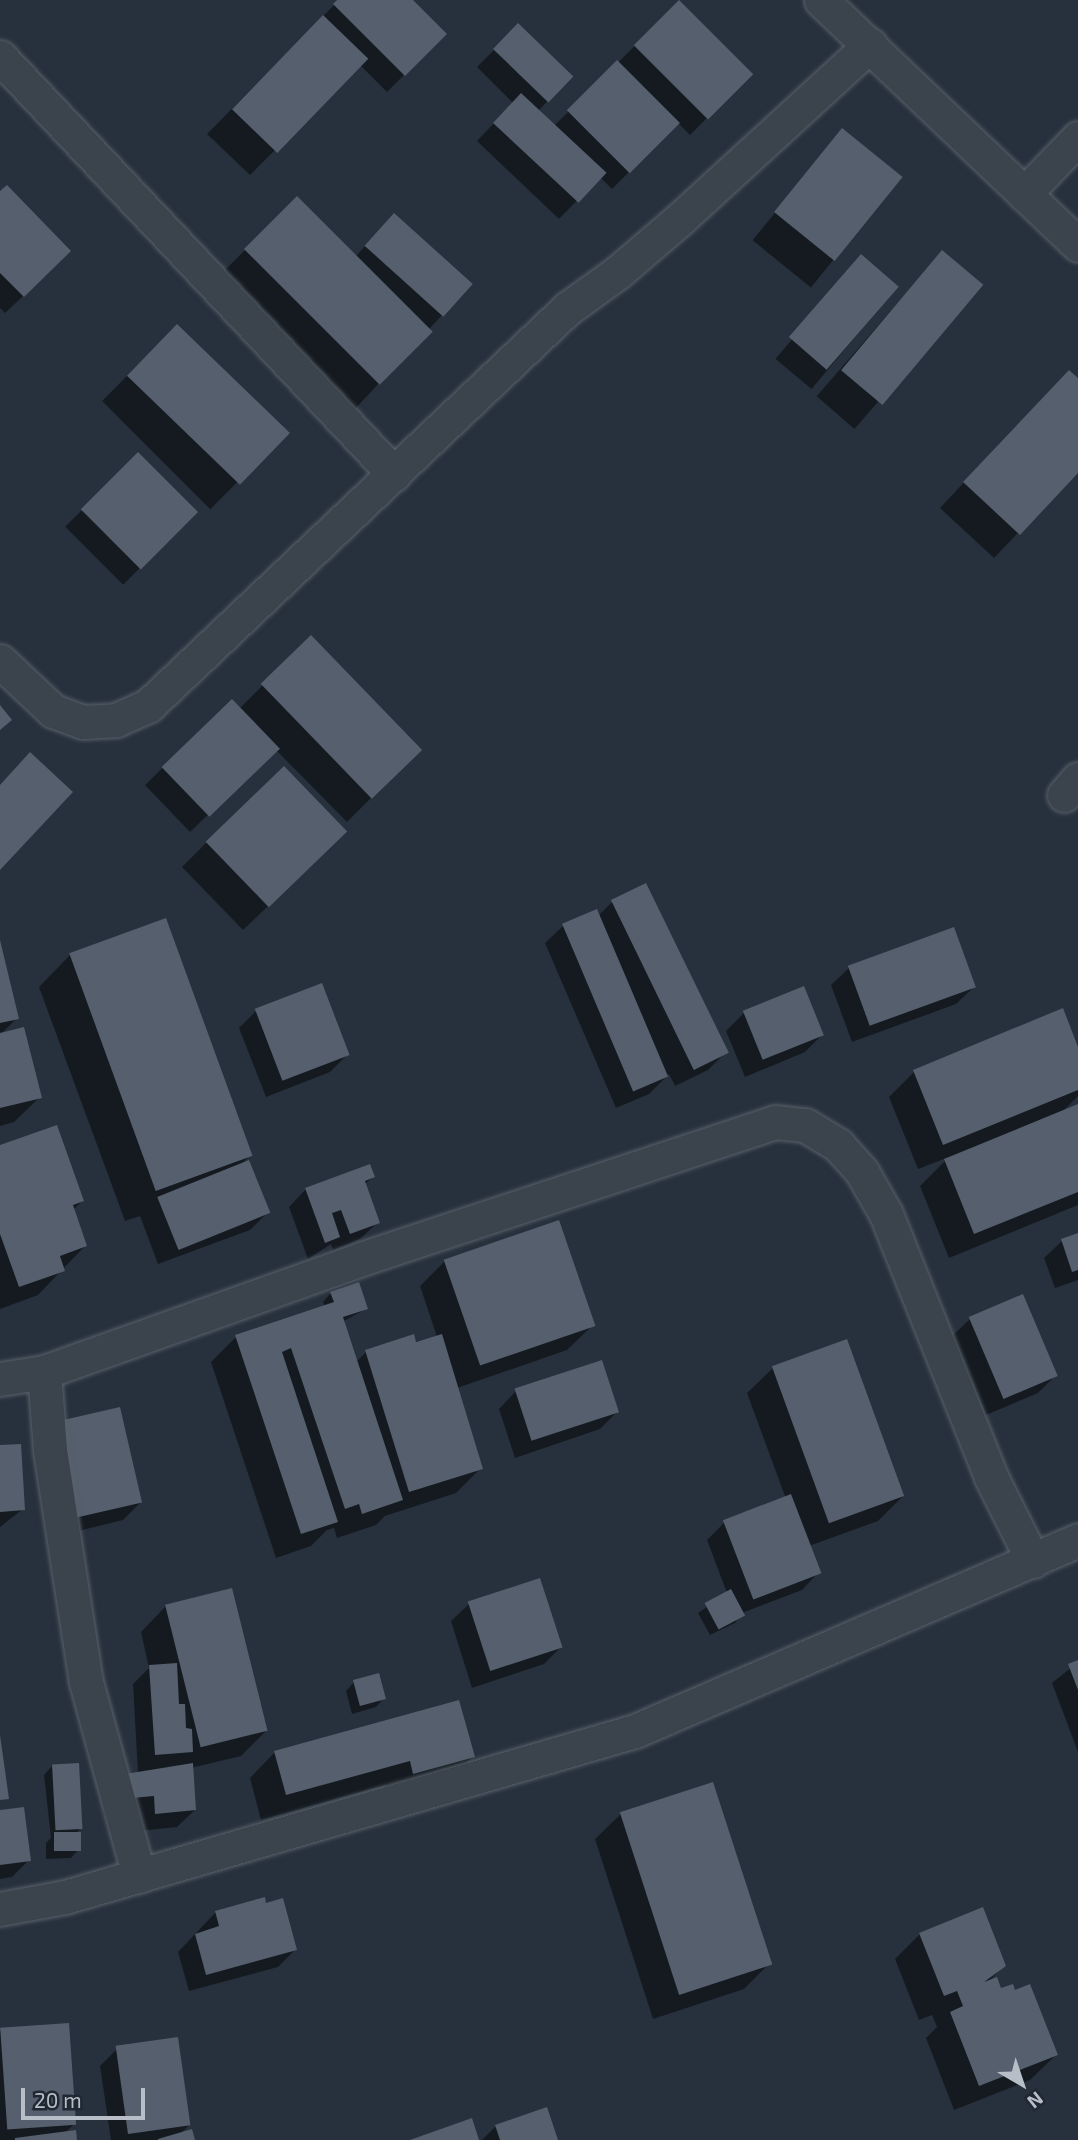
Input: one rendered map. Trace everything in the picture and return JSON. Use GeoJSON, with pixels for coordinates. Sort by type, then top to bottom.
{"type":"FeatureCollection","features":[{"type":"Feature","properties":{"kind":"street"},"geometry":{"type":"LineString","coordinates":[[821,0],[1078,245]]}},
{"type":"Feature","properties":{"kind":"street"},"geometry":{"type":"LineString","coordinates":[[0,661],[53,711],[83,722],[116,720],[149,705],[567,309],[680,219],[870,45]]}},
{"type":"Feature","properties":{"kind":"street"},"geometry":{"type":"LineString","coordinates":[[0,57],[394,474]]}},
{"type":"Feature","properties":{"kind":"street"},"geometry":{"type":"LineString","coordinates":[[1024,194],[1078,138]]}},
{"type":"Feature","properties":{"kind":"street"},"geometry":{"type":"LineString","coordinates":[[0,1379],[44,1372],[374,1255],[775,1122],[805,1125],[838,1144],[862,1172],[886,1214],[990,1477],[1033,1561]]}},
{"type":"Feature","properties":{"kind":"street"},"geometry":{"type":"LineString","coordinates":[[44,1372],[50,1450],[86,1682],[139,1877]]}},
{"type":"Feature","properties":{"kind":"street"},"geometry":{"type":"LineString","coordinates":[[0,1909],[139,1877],[635,1731],[1078,1540]]}},
{"type":"Feature","properties":{"kind":"building"},"geometry":{"type":"Polygon","coordinates":[[[337,0],[413,0],[447,34],[405,76],[333,4],[337,0]]]}},
{"type":"Feature","properties":{"kind":"building"},"geometry":{"type":"Polygon","coordinates":[[[679,0],[753,74],[708,120],[634,45],[679,0]]]}},
{"type":"Feature","properties":{"kind":"building"},"geometry":{"type":"Polygon","coordinates":[[[323,15],[368,59],[277,153],[232,109],[323,15]]]}},
{"type":"Feature","properties":{"kind":"building"},"geometry":{"type":"Polygon","coordinates":[[[518,23],[573,76],[548,102],[493,49],[518,23]]]}},
{"type":"Feature","properties":{"kind":"building"},"geometry":{"type":"Polygon","coordinates":[[[617,60],[680,123],[630,173],[567,110],[617,60]]]}},
{"type":"Feature","properties":{"kind":"building"},"geometry":{"type":"Polygon","coordinates":[[[521,93],[607,173],[579,203],[493,123],[521,93]]]}},
{"type":"Feature","properties":{"kind":"building"},"geometry":{"type":"Polygon","coordinates":[[[842,128],[903,177],[835,261],[774,212],[842,128]]]}},
{"type":"Feature","properties":{"kind":"building"},"geometry":{"type":"Polygon","coordinates":[[[7,185],[71,251],[24,297],[0,273],[0,191],[7,185]]]}},
{"type":"Feature","properties":{"kind":"building"},"geometry":{"type":"Polygon","coordinates":[[[297,196],[433,332],[380,385],[244,249],[297,196]]]}},
{"type":"Feature","properties":{"kind":"building"},"geometry":{"type":"Polygon","coordinates":[[[394,213],[473,284],[443,317],[365,246],[394,213]]]}},
{"type":"Feature","properties":{"kind":"building"},"geometry":{"type":"Polygon","coordinates":[[[942,250],[983,285],[882,405],[841,370],[942,250]]]}},
{"type":"Feature","properties":{"kind":"building"},"geometry":{"type":"Polygon","coordinates":[[[861,254],[899,287],[827,370],[789,337],[861,254]]]}},
{"type":"Feature","properties":{"kind":"building"},"geometry":{"type":"Polygon","coordinates":[[[177,324],[290,433],[240,485],[127,376],[177,324]]]}},
{"type":"Feature","properties":{"kind":"building"},"geometry":{"type":"Polygon","coordinates":[[[1069,370],[1078,378],[1078,473],[1020,535],[963,482],[1069,370]]]}},
{"type":"Feature","properties":{"kind":"building"},"geometry":{"type":"Polygon","coordinates":[[[138,452],[198,512],[141,569],[81,509],[138,452]]]}},
{"type":"Feature","properties":{"kind":"building"},"geometry":{"type":"Polygon","coordinates":[[[311,635],[422,750],[372,799],[261,684],[311,635]]]}},
{"type":"Feature","properties":{"kind":"building"},"geometry":{"type":"Polygon","coordinates":[[[232,699],[280,749],[209,817],[162,767],[232,699]]]}},
{"type":"Feature","properties":{"kind":"building"},"geometry":{"type":"Polygon","coordinates":[[[0,705],[12,720],[0,730],[0,705]]]}},
{"type":"Feature","properties":{"kind":"building"},"geometry":{"type":"Polygon","coordinates":[[[30,752],[73,792],[0,870],[0,785],[30,752]]]}},
{"type":"Feature","properties":{"kind":"building"},"geometry":{"type":"Polygon","coordinates":[[[284,766],[347,831],[269,907],[206,842],[284,766]]]}},
{"type":"Feature","properties":{"kind":"building"},"geometry":{"type":"Polygon","coordinates":[[[646,883],[729,1053],[694,1070],[611,900],[646,883]]]}},
{"type":"Feature","properties":{"kind":"building"},"geometry":{"type":"Polygon","coordinates":[[[597,909],[668,1077],[633,1091],[562,924],[597,909]]]}},
{"type":"Feature","properties":{"kind":"building"},"geometry":{"type":"Polygon","coordinates":[[[166,918],[253,1156],[156,1191],[69,953],[166,918]]]}},
{"type":"Feature","properties":{"kind":"building"},"geometry":{"type":"Polygon","coordinates":[[[954,927],[976,987],[870,1026],[848,966],[954,927]]]}},
{"type":"Feature","properties":{"kind":"building"},"geometry":{"type":"Polygon","coordinates":[[[0,940],[19,1019],[0,1023],[0,940]]]}},
{"type":"Feature","properties":{"kind":"building"},"geometry":{"type":"Polygon","coordinates":[[[322,983],[350,1055],[282,1081],[255,1009],[322,983]]]}},
{"type":"Feature","properties":{"kind":"building"},"geometry":{"type":"Polygon","coordinates":[[[804,986],[824,1035],[763,1060],[743,1011],[804,986]]]}},
{"type":"Feature","properties":{"kind":"building"},"geometry":{"type":"Polygon","coordinates":[[[1063,1008],[1078,1047],[1078,1090],[943,1145],[913,1070],[1063,1008]]]}},
{"type":"Feature","properties":{"kind":"building"},"geometry":{"type":"Polygon","coordinates":[[[24,1027],[42,1098],[0,1108],[0,1033],[24,1027]]]}},
{"type":"Feature","properties":{"kind":"building"},"geometry":{"type":"Polygon","coordinates":[[[1078,1104],[1078,1192],[974,1234],[944,1159],[1078,1104]]]}},
{"type":"Feature","properties":{"kind":"building"},"geometry":{"type":"Polygon","coordinates":[[[57,1125],[84,1201],[73,1205],[87,1246],[60,1256],[65,1271],[19,1287],[0,1234],[0,1145],[57,1125]]]}},
{"type":"Feature","properties":{"kind":"building"},"geometry":{"type":"Polygon","coordinates":[[[249,1160],[270,1213],[179,1250],[157,1197],[249,1160]]]}},
{"type":"Feature","properties":{"kind":"building"},"geometry":{"type":"Polygon","coordinates":[[[370,1164],[375,1177],[365,1181],[380,1223],[350,1234],[341,1210],[332,1213],[340,1237],[325,1243],[305,1188],[370,1164]]]}},
{"type":"Feature","properties":{"kind":"building"},"geometry":{"type":"Polygon","coordinates":[[[559,1220],[595,1326],[480,1366],[444,1260],[559,1220]]]}},
{"type":"Feature","properties":{"kind":"building"},"geometry":{"type":"Polygon","coordinates":[[[1078,1233],[1078,1270],[1072,1272],[1061,1239],[1078,1233]]]}},
{"type":"Feature","properties":{"kind":"building"},"geometry":{"type":"Polygon","coordinates":[[[359,1282],[368,1309],[343,1317],[403,1500],[362,1514],[359,1504],[345,1509],[291,1348],[282,1352],[338,1522],[301,1534],[235,1335],[334,1302],[330,1292],[359,1282]]]}},
{"type":"Feature","properties":{"kind":"building"},"geometry":{"type":"Polygon","coordinates":[[[1023,1294],[1058,1376],[1003,1399],[969,1317],[1023,1294]]]}},
{"type":"Feature","properties":{"kind":"building"},"geometry":{"type":"Polygon","coordinates":[[[414,1334],[416,1342],[442,1334],[483,1469],[409,1492],[365,1350],[414,1334]]]}},
{"type":"Feature","properties":{"kind":"building"},"geometry":{"type":"Polygon","coordinates":[[[847,1339],[904,1496],[829,1523],[772,1366],[847,1339]]]}},
{"type":"Feature","properties":{"kind":"building"},"geometry":{"type":"Polygon","coordinates":[[[602,1360],[619,1412],[531,1441],[515,1388],[602,1360]]]}},
{"type":"Feature","properties":{"kind":"building"},"geometry":{"type":"Polygon","coordinates":[[[120,1407],[142,1502],[78,1517],[56,1422],[120,1407]]]}},
{"type":"Feature","properties":{"kind":"building"},"geometry":{"type":"Polygon","coordinates":[[[21,1444],[25,1510],[0,1512],[0,1445],[21,1444]]]}},
{"type":"Feature","properties":{"kind":"building"},"geometry":{"type":"Polygon","coordinates":[[[791,1494],[821,1573],[753,1600],[723,1520],[791,1494]]]}},
{"type":"Feature","properties":{"kind":"building"},"geometry":{"type":"Polygon","coordinates":[[[540,1578],[563,1647],[490,1671],[468,1601],[540,1578]]]}},
{"type":"Feature","properties":{"kind":"building"},"geometry":{"type":"Polygon","coordinates":[[[232,1588],[268,1731],[201,1747],[165,1605],[232,1588]]]}},
{"type":"Feature","properties":{"kind":"building"},"geometry":{"type":"Polygon","coordinates":[[[731,1589],[745,1615],[719,1630],[705,1603],[731,1589]]]}},
{"type":"Feature","properties":{"kind":"building"},"geometry":{"type":"Polygon","coordinates":[[[1078,1660],[1078,1690],[1068,1664],[1078,1660]]]}},
{"type":"Feature","properties":{"kind":"building"},"geometry":{"type":"Polygon","coordinates":[[[177,1663],[179,1704],[185,1704],[186,1728],[192,1729],[193,1752],[155,1755],[149,1665],[177,1663]]]}},
{"type":"Feature","properties":{"kind":"building"},"geometry":{"type":"Polygon","coordinates":[[[379,1673],[386,1699],[360,1706],[353,1680],[379,1673]]]}},
{"type":"Feature","properties":{"kind":"building"},"geometry":{"type":"Polygon","coordinates":[[[459,1700],[475,1757],[413,1774],[410,1761],[286,1795],[274,1751],[459,1700]]]}},
{"type":"Feature","properties":{"kind":"building"},"geometry":{"type":"Polygon","coordinates":[[[0,1735],[9,1799],[0,1800],[0,1735]]]}},
{"type":"Feature","properties":{"kind":"building"},"geometry":{"type":"Polygon","coordinates":[[[79,1763],[82,1829],[55,1830],[52,1764],[79,1763]]]}},
{"type":"Feature","properties":{"kind":"building"},"geometry":{"type":"Polygon","coordinates":[[[193,1763],[196,1810],[155,1814],[154,1796],[121,1799],[119,1775],[193,1763]]]}},
{"type":"Feature","properties":{"kind":"building"},"geometry":{"type":"Polygon","coordinates":[[[713,1782],[772,1965],[679,1995],[620,1812],[713,1782]]]}},
{"type":"Feature","properties":{"kind":"building"},"geometry":{"type":"Polygon","coordinates":[[[24,1807],[31,1861],[0,1865],[0,1810],[24,1807]]]}},
{"type":"Feature","properties":{"kind":"building"},"geometry":{"type":"Polygon","coordinates":[[[54,1832],[81,1832],[81,1851],[54,1851],[54,1832]]]}},
{"type":"Feature","properties":{"kind":"building"},"geometry":{"type":"Polygon","coordinates":[[[265,1897],[266,1903],[283,1898],[297,1950],[206,1975],[195,1934],[219,1926],[215,1911],[265,1897]]]}},
{"type":"Feature","properties":{"kind":"building"},"geometry":{"type":"Polygon","coordinates":[[[983,1907],[1006,1966],[984,1982],[997,1977],[1001,1988],[1013,1984],[1015,1990],[1030,1984],[1058,2055],[979,2086],[950,2012],[963,2006],[957,1991],[944,1996],[919,1933],[983,1907]]]}},
{"type":"Feature","properties":{"kind":"building"},"geometry":{"type":"Polygon","coordinates":[[[69,2023],[76,2125],[7,2130],[0,2028],[69,2023]]]}},
{"type":"Feature","properties":{"kind":"building"},"geometry":{"type":"Polygon","coordinates":[[[178,2037],[190,2125],[128,2134],[116,2046],[178,2037]]]}},
{"type":"Feature","properties":{"kind":"building"},"geometry":{"type":"Polygon","coordinates":[[[547,2107],[558,2140],[500,2140],[495,2125],[547,2107]]]}},
{"type":"Feature","properties":{"kind":"building"},"geometry":{"type":"Polygon","coordinates":[[[472,2118],[479,2140],[410,2140],[472,2118]]]}},
{"type":"Feature","properties":{"kind":"building"},"geometry":{"type":"Polygon","coordinates":[[[192,2129],[195,2140],[158,2140],[158,2139],[192,2129]]]}},
{"type":"Feature","properties":{"kind":"building"},"geometry":{"type":"Polygon","coordinates":[[[76,2130],[77,2140],[15,2140],[15,2138],[76,2130]]]}}]}
